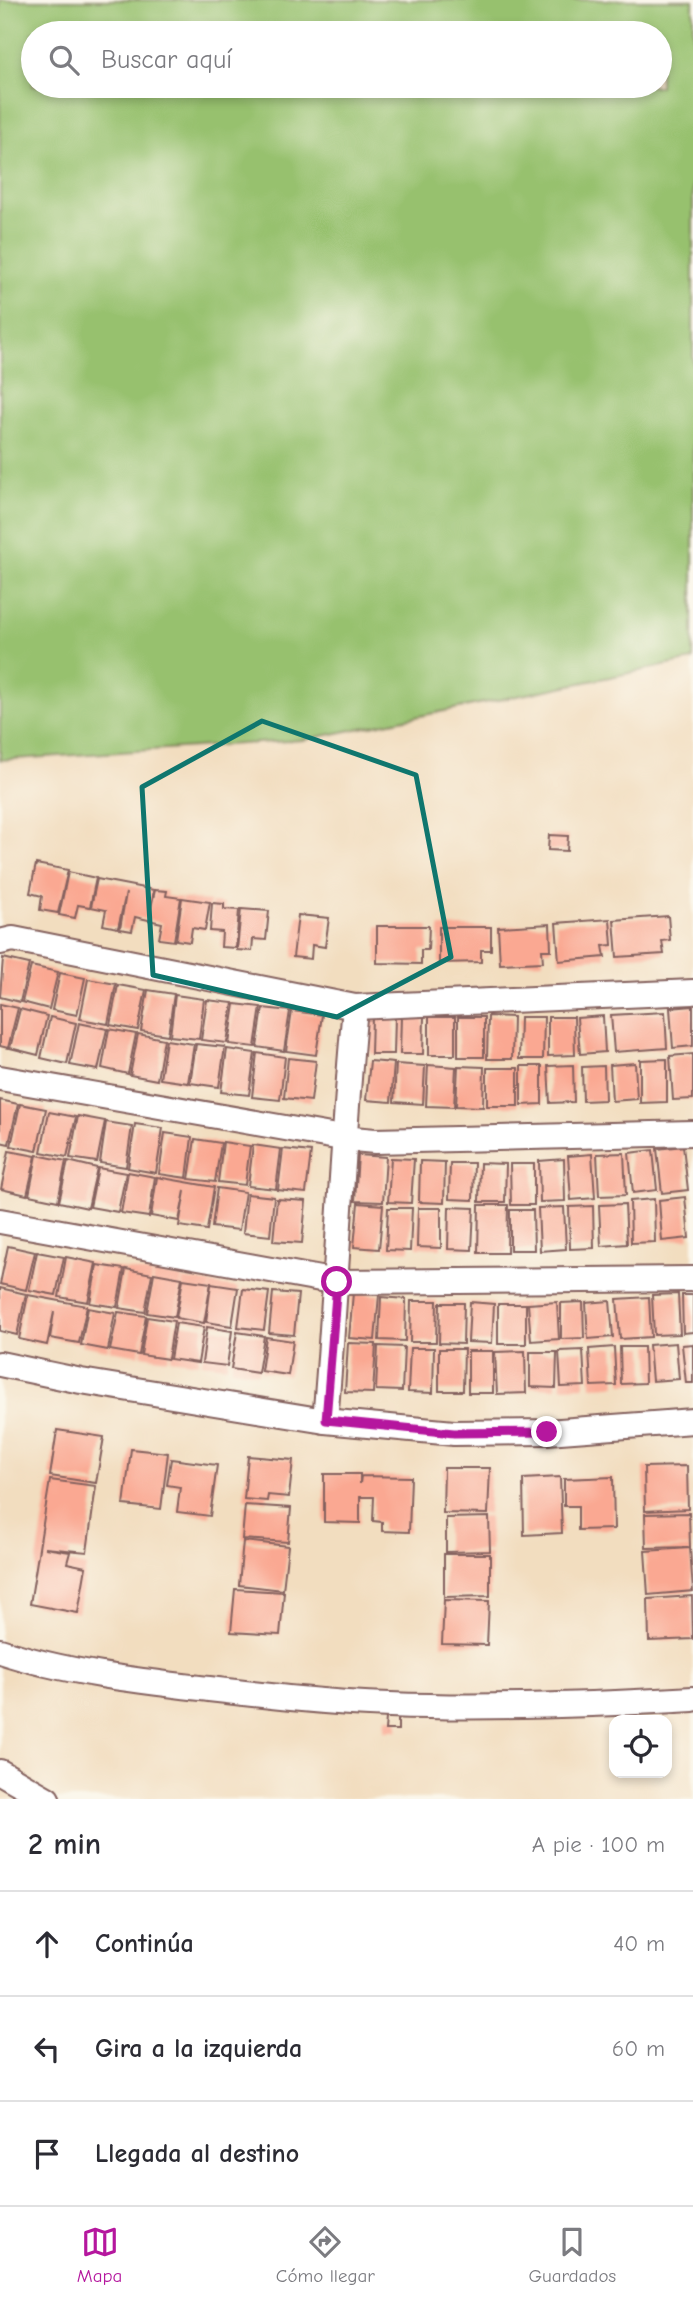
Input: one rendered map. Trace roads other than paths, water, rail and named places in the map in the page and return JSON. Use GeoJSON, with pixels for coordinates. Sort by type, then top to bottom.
{"type":"FeatureCollection","features":[{"type":"Feature","properties":{"kind":"street"},"geometry":{"type":"LineString","coordinates":[[0,942],[13,939],[355,1007],[693,992]]}},
{"type":"Feature","properties":{"kind":"street"},"geometry":{"type":"LineString","coordinates":[[326,1420],[337,1282],[342,1138],[355,1007]]}},
{"type":"Feature","properties":{"kind":"street"},"geometry":{"type":"LineString","coordinates":[[0,1078],[342,1138],[375,1141],[693,1133]]}},
{"type":"Feature","properties":{"kind":"street"},"geometry":{"type":"LineString","coordinates":[[0,1221],[337,1282],[693,1279]]}},
{"type":"Feature","properties":{"kind":"street"},"geometry":{"type":"LineString","coordinates":[[0,1364],[81,1381],[326,1420],[454,1433],[547,1432],[693,1422]]}},
{"type":"Feature","properties":{"kind":"street"},"geometry":{"type":"LineString","coordinates":[[0,1651],[35,1662],[168,1684],[315,1700],[389,1705],[497,1706],[597,1705],[693,1699]]}},
{"type":"Feature","properties":{"kind":"street"},"geometry":{"type":"LineString","coordinates":[[0,1772],[47,1799]]}}]}
